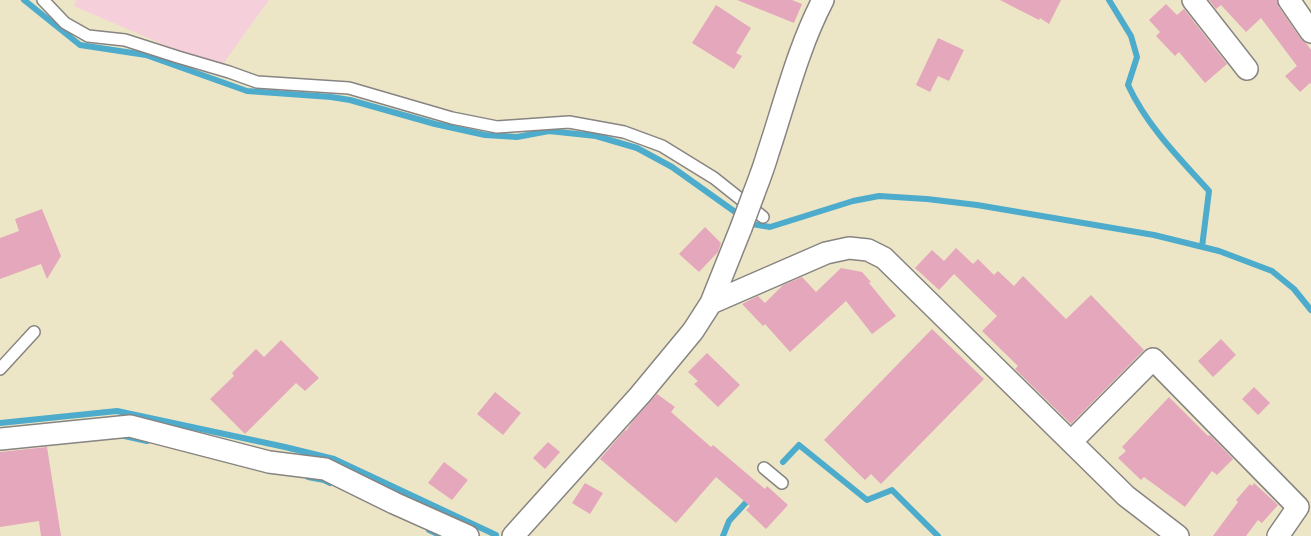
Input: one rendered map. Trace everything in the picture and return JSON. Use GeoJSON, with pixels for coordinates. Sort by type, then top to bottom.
{"type":"FeatureCollection","features":[{"type":"Feature","properties":{"kind":"street"},"geometry":{"type":"LineString","coordinates":[[513,536],[640,395],[692,331],[711,303],[754,193],[783,104],[812,22],[822,0]]}},
{"type":"Feature","properties":{"kind":"street"},"geometry":{"type":"LineString","coordinates":[[1193,0],[1247,69]]}},
{"type":"Feature","properties":{"kind":"street"},"geometry":{"type":"LineString","coordinates":[[1289,0],[1311,32]]}},
{"type":"Feature","properties":{"kind":"street"},"geometry":{"type":"LineString","coordinates":[[711,303],[826,253],[849,248],[868,250],[884,258],[893,266],[1126,496],[1178,536]]}},
{"type":"Feature","properties":{"kind":"street"},"geometry":{"type":"LineString","coordinates":[[1071,442],[1153,359],[1298,506],[1278,536]]}},
{"type":"Feature","properties":{"kind":"street"},"geometry":{"type":"LineString","coordinates":[[0,439],[130,426],[268,462],[325,469],[394,503],[468,536]]}},
{"type":"Feature","properties":{"kind":"lane"},"geometry":{"type":"LineString","coordinates":[[43,0],[65,23],[88,36],[125,40],[257,82],[350,88],[452,118],[497,127],[570,122],[624,132],[662,146],[714,178],[764,217]]}},
{"type":"Feature","properties":{"kind":"lane"},"geometry":{"type":"LineString","coordinates":[[0,369],[34,332]]}},
{"type":"Feature","properties":{"kind":"lane"},"geometry":{"type":"LineString","coordinates":[[764,468],[782,482]]}},
{"type":"Feature","properties":{"kind":"shaded area"},"geometry":{"type":"Polygon","coordinates":[[[76,0],[269,0],[223,64],[190,56],[74,6],[76,0]]]}},
{"type":"Feature","properties":{"kind":"building"},"geometry":{"type":"Polygon","coordinates":[[[737,0],[792,0],[802,4],[794,23],[737,0]]]}},
{"type":"Feature","properties":{"kind":"building"},"geometry":{"type":"Polygon","coordinates":[[[1000,0],[1061,0],[1049,24],[1000,0]]]}},
{"type":"Feature","properties":{"kind":"building"},"geometry":{"type":"Polygon","coordinates":[[[1209,0],[1277,0],[1279,7],[1311,50],[1311,84],[1300,92],[1285,76],[1297,66],[1261,18],[1246,32],[1221,5],[1216,9],[1209,0]]]}},
{"type":"Feature","properties":{"kind":"building"},"geometry":{"type":"Polygon","coordinates":[[[1166,4],[1177,15],[1184,9],[1227,64],[1205,83],[1179,52],[1175,56],[1156,36],[1160,32],[1149,20],[1166,4]]]}},
{"type":"Feature","properties":{"kind":"building"},"geometry":{"type":"Polygon","coordinates":[[[716,5],[751,28],[736,53],[742,56],[734,69],[692,43],[716,5]]]}},
{"type":"Feature","properties":{"kind":"building"},"geometry":{"type":"Polygon","coordinates":[[[938,38],[964,50],[949,81],[938,76],[930,92],[916,85],[938,38]]]}},
{"type":"Feature","properties":{"kind":"building"},"geometry":{"type":"Polygon","coordinates":[[[42,209],[61,256],[47,279],[41,264],[0,279],[0,238],[19,231],[15,219],[42,209]]]}},
{"type":"Feature","properties":{"kind":"building"},"geometry":{"type":"Polygon","coordinates":[[[705,227],[721,243],[718,252],[699,272],[679,254],[705,227]]]}},
{"type":"Feature","properties":{"kind":"building"},"geometry":{"type":"Polygon","coordinates":[[[956,248],[973,264],[978,259],[994,275],[998,271],[1014,286],[1023,276],[1066,319],[1091,295],[1144,350],[1071,424],[1015,369],[1018,366],[982,331],[997,316],[954,274],[939,290],[915,268],[932,250],[944,261],[956,248]]]}},
{"type":"Feature","properties":{"kind":"building"},"geometry":{"type":"Polygon","coordinates":[[[841,268],[862,272],[896,316],[872,334],[846,301],[790,352],[765,324],[763,326],[742,304],[758,296],[765,303],[783,285],[802,277],[816,292],[841,268]]]}},
{"type":"Feature","properties":{"kind":"building"},"geometry":{"type":"Polygon","coordinates":[[[932,329],[984,379],[881,484],[871,474],[865,480],[824,440],[932,329]]]}},
{"type":"Feature","properties":{"kind":"building"},"geometry":{"type":"Polygon","coordinates":[[[1221,339],[1236,355],[1213,377],[1198,361],[1221,339]]]}},
{"type":"Feature","properties":{"kind":"building"},"geometry":{"type":"Polygon","coordinates":[[[281,340],[319,378],[305,391],[296,383],[245,434],[210,399],[234,376],[232,373],[256,349],[264,357],[281,340]]]}},
{"type":"Feature","properties":{"kind":"building"},"geometry":{"type":"Polygon","coordinates":[[[707,353],[740,385],[718,407],[694,384],[698,381],[688,372],[707,353]]]}},
{"type":"Feature","properties":{"kind":"building"},"geometry":{"type":"Polygon","coordinates":[[[1254,387],[1270,403],[1258,415],[1242,399],[1254,387]]]}},
{"type":"Feature","properties":{"kind":"building"},"geometry":{"type":"Polygon","coordinates":[[[495,392],[521,413],[503,435],[477,414],[495,392]]]}},
{"type":"Feature","properties":{"kind":"building"},"geometry":{"type":"Polygon","coordinates":[[[657,394],[675,407],[671,412],[711,447],[713,445],[765,489],[767,486],[788,505],[766,529],[746,510],[750,506],[716,477],[676,523],[600,459],[657,394]]]}},
{"type":"Feature","properties":{"kind":"building"},"geometry":{"type":"Polygon","coordinates":[[[1169,397],[1233,459],[1217,475],[1212,471],[1185,507],[1144,477],[1141,480],[1118,458],[1126,451],[1122,447],[1169,397]]]}},
{"type":"Feature","properties":{"kind":"building"},"geometry":{"type":"Polygon","coordinates":[[[548,442],[560,452],[545,469],[533,458],[548,442]]]}},
{"type":"Feature","properties":{"kind":"building"},"geometry":{"type":"Polygon","coordinates":[[[47,447],[61,536],[41,536],[39,521],[0,527],[0,452],[47,447]]]}},
{"type":"Feature","properties":{"kind":"building"},"geometry":{"type":"Polygon","coordinates":[[[444,462],[468,480],[452,500],[428,483],[444,462]]]}},
{"type":"Feature","properties":{"kind":"building"},"geometry":{"type":"Polygon","coordinates":[[[585,483],[603,493],[590,514],[572,503],[585,483]]]}},
{"type":"Feature","properties":{"kind":"building"},"geometry":{"type":"Polygon","coordinates":[[[1254,483],[1278,505],[1262,523],[1258,520],[1246,536],[1213,536],[1238,502],[1236,500],[1250,484],[1252,486],[1254,483]]]}},
{"type":"Feature","properties":{"kind":"waterway"},"geometry":{"type":"LineString","coordinates":[[24,0],[80,45],[146,55],[247,91],[350,100],[435,124],[485,135],[517,137],[549,131],[596,136],[637,148],[672,167],[752,224],[770,227],[853,201],[879,196],[977,205],[1154,235],[1219,251],[1272,271],[1294,289],[1311,310]]}},
{"type":"Feature","properties":{"kind":"waterway"},"geometry":{"type":"LineString","coordinates":[[1109,0],[1131,36],[1137,57],[1128,85],[1154,128],[1209,191],[1202,247]]}},
{"type":"Feature","properties":{"kind":"waterway"},"geometry":{"type":"LineString","coordinates":[[0,423],[117,411],[285,447],[334,459],[496,535]]}},
{"type":"Feature","properties":{"kind":"waterway"},"geometry":{"type":"LineString","coordinates":[[120,435],[147,441]]}},
{"type":"Feature","properties":{"kind":"waterway"},"geometry":{"type":"LineString","coordinates":[[783,462],[799,445],[867,500],[892,490],[938,536]]}},
{"type":"Feature","properties":{"kind":"waterway"},"geometry":{"type":"LineString","coordinates":[[308,477],[330,483]]}},
{"type":"Feature","properties":{"kind":"waterway"},"geometry":{"type":"LineString","coordinates":[[723,536],[729,521],[751,497]]}},
{"type":"Feature","properties":{"kind":"waterway"},"geometry":{"type":"LineString","coordinates":[[429,530],[442,536]]}}]}
